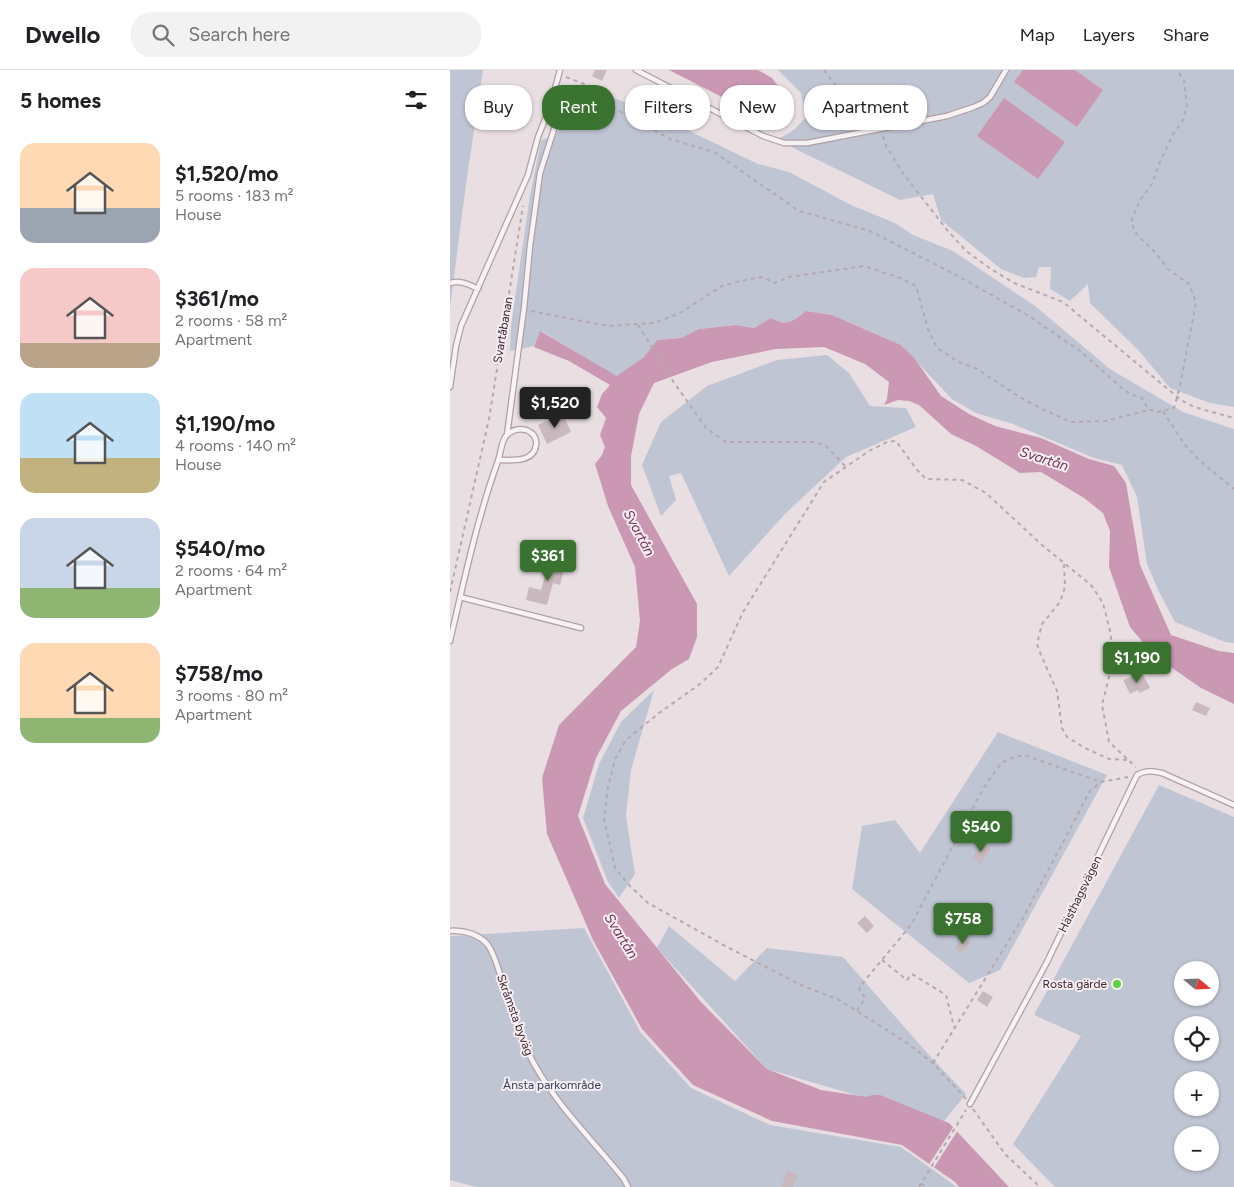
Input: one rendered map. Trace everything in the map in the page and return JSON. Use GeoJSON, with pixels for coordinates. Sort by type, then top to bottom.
{"type":"FeatureCollection","features":[{"type":"Feature","properties":{"kind":"lane"},"geometry":{"type":"LineString","coordinates":[[636,70],[763,136],[784,143],[807,143],[872,130]]}},
{"type":"Feature","properties":{"kind":"lane"},"geometry":{"type":"LineString","coordinates":[[927,120],[947,116],[974,107],[990,97],[1006,70]]}},
{"type":"Feature","properties":{"kind":"lane"},"geometry":{"type":"LineString","coordinates":[[556,85],[559,72]]}},
{"type":"Feature","properties":{"kind":"lane"},"geometry":{"type":"LineString","coordinates":[[450,387],[461,326],[528,175],[542,125]]}},
{"type":"Feature","properties":{"kind":"lane"},"geometry":{"type":"LineString","coordinates":[[450,641],[492,476],[507,435],[540,173],[554,130]]}},
{"type":"Feature","properties":{"kind":"lane"},"geometry":{"type":"LineString","coordinates":[[450,283],[464,282],[478,289]]}},
{"type":"Feature","properties":{"kind":"lane"},"geometry":{"type":"LineString","coordinates":[[498,460],[520,460],[529,457],[534,451],[536,444],[534,436],[529,430],[514,430],[507,435]]}},
{"type":"Feature","properties":{"kind":"lane"},"geometry":{"type":"LineString","coordinates":[[460,597],[580,628]]}},
{"type":"Feature","properties":{"kind":"lane"},"geometry":{"type":"LineString","coordinates":[[1142,772],[1162,773],[1234,805]]}},
{"type":"Feature","properties":{"kind":"lane","name":"Hästhagsvägen"},"geometry":{"type":"LineString","coordinates":[[970,1104],[1047,962],[1133,781],[1142,772]]}},
{"type":"Feature","properties":{"kind":"lane","name":"Skråmsta byväg"},"geometry":{"type":"LineString","coordinates":[[450,931],[464,931],[473,934],[488,946],[521,1037],[534,1066],[552,1093],[624,1179],[628,1187]]}},
{"type":"Feature","properties":{"kind":"path"},"geometry":{"type":"LineString","coordinates":[[824,70],[835,85]]}},
{"type":"Feature","properties":{"kind":"path"},"geometry":{"type":"LineString","coordinates":[[524,308],[541,314],[608,326],[654,324],[680,313],[722,286],[740,281],[762,278],[775,283],[798,276],[829,273],[864,266],[900,278],[916,286],[928,329],[936,348],[1040,408],[1071,422],[1106,421],[1145,410],[1158,412],[1174,408],[1196,302],[1189,284],[1168,268],[1156,252],[1137,235],[1131,222],[1140,200],[1152,184],[1172,136],[1183,120],[1187,106],[1184,80],[1177,70]]}},
{"type":"Feature","properties":{"kind":"path"},"geometry":{"type":"LineString","coordinates":[[559,72],[589,86],[614,108],[670,139],[714,152],[799,211],[870,231],[1021,311],[1080,351],[1130,394],[1142,398],[1148,409],[1151,410]]}},
{"type":"Feature","properties":{"kind":"path"},"geometry":{"type":"LineString","coordinates":[[882,130],[886,146],[905,176],[966,251],[1014,283],[1063,302],[1177,397],[1194,407],[1234,418]]}},
{"type":"Feature","properties":{"kind":"path","name":"Svartåbanan"},"geometry":{"type":"LineString","coordinates":[[450,592],[489,419],[523,204]]}},
{"type":"Feature","properties":{"kind":"path"},"geometry":{"type":"LineString","coordinates":[[638,325],[673,381],[706,428],[726,442],[815,442],[826,446],[846,467]]}},
{"type":"Feature","properties":{"kind":"path"},"geometry":{"type":"LineString","coordinates":[[1163,411],[1184,444],[1199,460],[1234,489]]}},
{"type":"Feature","properties":{"kind":"path"},"geometry":{"type":"LineString","coordinates":[[1040,1187],[1005,1154],[970,1104],[933,1063],[907,1043],[837,999],[803,986],[648,903],[615,868],[604,818],[608,787],[615,759],[626,740],[659,713],[700,684],[718,667],[743,612],[824,482],[869,451],[886,442],[896,441],[926,479],[962,480],[986,493],[1042,545],[1091,585],[1103,603],[1111,635],[1110,673],[1102,705],[1109,742],[1142,772]]}},
{"type":"Feature","properties":{"kind":"path"},"geometry":{"type":"LineString","coordinates":[[1064,564],[1065,587],[1060,602],[1042,624],[1038,644],[1057,692],[1062,728],[1067,737],[1085,748],[1109,759],[1127,760]]}},
{"type":"Feature","properties":{"kind":"path"},"geometry":{"type":"LineString","coordinates":[[856,1011],[865,998],[859,989],[911,926],[983,789],[1001,763],[1016,756],[1027,756],[1101,782],[1126,778],[1142,772]]}},
{"type":"Feature","properties":{"kind":"path"},"geometry":{"type":"LineString","coordinates":[[933,1063],[1024,916],[1090,791],[1101,782]]}},
{"type":"Feature","properties":{"kind":"path"},"geometry":{"type":"LineString","coordinates":[[882,960],[907,980],[912,974],[946,996],[954,1027]]}},
{"type":"Feature","properties":{"kind":"path"},"geometry":{"type":"LineString","coordinates":[[927,1187],[920,1186],[970,1104]]}},
{"type":"Feature","properties":{"kind":"green space"},"geometry":{"type":"Polygon","coordinates":[[[450,70],[483,70],[481,85],[465,85],[465,130],[474,130],[450,308],[450,70]]]}},
{"type":"Feature","properties":{"kind":"green space"},"geometry":{"type":"Polygon","coordinates":[[[778,70],[1234,70],[1234,407],[1210,403],[1170,388],[1140,352],[1090,303],[1088,284],[1070,301],[1050,289],[1051,267],[1039,267],[1036,277],[1024,278],[1001,269],[941,220],[933,194],[900,200],[777,140],[794,130],[804,119],[804,130],[927,130],[927,85],[804,85],[804,107],[801,93],[778,70]]]}},
{"type":"Feature","properties":{"kind":"green space"},"geometry":{"type":"Polygon","coordinates":[[[615,99],[625,102],[625,130],[687,130],[758,164],[789,172],[851,205],[895,223],[913,235],[953,251],[1035,306],[1110,369],[1183,412],[1234,429],[1234,643],[1225,642],[1175,622],[1147,564],[1137,497],[1122,465],[1094,458],[1013,424],[976,413],[952,399],[901,345],[832,315],[806,311],[790,322],[781,322],[771,318],[754,328],[736,325],[699,329],[681,338],[657,340],[644,357],[617,377],[541,331],[534,346],[510,351],[511,326],[530,196],[541,141],[559,130],[615,130],[615,99]]]}},
{"type":"Feature","properties":{"kind":"green space"},"geometry":{"type":"Polygon","coordinates":[[[827,355],[849,373],[870,406],[906,408],[916,427],[846,457],[785,514],[729,576],[681,473],[669,476],[676,500],[661,516],[642,465],[661,422],[707,386],[777,360],[827,355]]]}},
{"type":"Feature","properties":{"kind":"green space"},"geometry":{"type":"Polygon","coordinates":[[[654,690],[631,770],[626,816],[635,874],[619,898],[608,882],[583,818],[599,764],[621,722],[654,690]]]}},
{"type":"Feature","properties":{"kind":"green space"},"geometry":{"type":"Polygon","coordinates":[[[998,732],[1107,775],[1000,970],[969,983],[852,889],[862,826],[895,820],[920,853],[998,732]]]}},
{"type":"Feature","properties":{"kind":"green space","name":"Rosta gärde"},"geometry":{"type":"Polygon","coordinates":[[[1159,785],[1234,817],[1234,1187],[1055,1187],[1013,1144],[1081,1036],[1034,1015],[1159,785]]]}},
{"type":"Feature","properties":{"kind":"green space"},"geometry":{"type":"Polygon","coordinates":[[[669,926],[735,981],[767,948],[843,957],[928,1054],[966,1094],[944,1121],[767,1069],[657,948],[669,926]]]}},
{"type":"Feature","properties":{"kind":"green space","name":"Ånsta parkområde"},"geometry":{"type":"Polygon","coordinates":[[[584,928],[641,1033],[691,1088],[770,1125],[901,1147],[957,1187],[476,1187],[450,1180],[450,936],[584,928]]]}},
{"type":"Feature","properties":{"kind":"water"},"geometry":{"type":"Polygon","coordinates":[[[669,70],[758,70],[772,78],[777,85],[720,85],[720,96],[710,91],[710,85],[698,85],[669,70]]]}},
{"type":"Feature","properties":{"kind":"water"},"geometry":{"type":"Polygon","coordinates":[[[1023,70],[1075,70],[1103,90],[1077,127],[1014,82],[1023,70]]]}},
{"type":"Feature","properties":{"kind":"water"},"geometry":{"type":"Polygon","coordinates":[[[1004,98],[1065,142],[1038,179],[977,136],[1004,98]]]}},
{"type":"Feature","properties":{"kind":"water","name":"Svartån"},"geometry":{"type":"Polygon","coordinates":[[[806,311],[832,315],[901,345],[915,359],[941,396],[969,414],[995,426],[1041,438],[1089,459],[1114,466],[1126,483],[1140,565],[1171,635],[1219,651],[1234,653],[1234,704],[1201,688],[1165,663],[1151,652],[1130,627],[1109,567],[1110,531],[1103,513],[1084,498],[1041,472],[1020,473],[976,446],[951,434],[919,405],[909,401],[898,400],[884,405],[887,399],[889,382],[865,364],[824,347],[776,349],[712,362],[654,383],[639,414],[631,456],[631,485],[697,604],[697,637],[689,659],[672,669],[621,711],[596,758],[578,816],[605,884],[701,1002],[767,1069],[821,1090],[867,1097],[880,1095],[949,1123],[1009,1187],[959,1187],[955,1182],[902,1145],[772,1121],[693,1085],[642,1029],[593,940],[547,834],[542,778],[559,725],[636,647],[640,621],[635,567],[608,506],[595,464],[605,447],[600,435],[606,418],[597,407],[602,394],[610,385],[569,361],[534,347],[540,331],[617,376],[644,357],[657,340],[681,338],[699,329],[736,325],[754,328],[771,318],[781,322],[790,322],[806,311]]]}},
{"type":"Feature","properties":{"kind":"pier"},"geometry":{"type":"Polygon","coordinates":[[[954,1126],[958,1130],[933,1169],[928,1166],[954,1126]]]}},
{"type":"Feature","properties":{"kind":"building"},"geometry":{"type":"Polygon","coordinates":[[[595,70],[607,70],[602,81],[592,76],[595,70]]]}},
{"type":"Feature","properties":{"kind":"building"},"geometry":{"type":"Polygon","coordinates":[[[563,414],[571,432],[547,444],[538,425],[563,414]]]}},
{"type":"Feature","properties":{"kind":"building"},"geometry":{"type":"Polygon","coordinates":[[[550,558],[566,562],[560,585],[553,583],[547,605],[526,600],[529,587],[541,590],[550,558]]]}},
{"type":"Feature","properties":{"kind":"building"},"geometry":{"type":"Polygon","coordinates":[[[1142,673],[1150,688],[1139,693],[1138,690],[1130,694],[1123,680],[1142,673]]]}},
{"type":"Feature","properties":{"kind":"building"},"geometry":{"type":"Polygon","coordinates":[[[1196,702],[1210,708],[1206,716],[1192,710],[1196,702]]]}},
{"type":"Feature","properties":{"kind":"building"},"geometry":{"type":"Polygon","coordinates":[[[983,843],[991,849],[980,864],[972,857],[983,843]]]}},
{"type":"Feature","properties":{"kind":"building"},"geometry":{"type":"Polygon","coordinates":[[[865,916],[874,926],[867,933],[857,923],[865,916]]]}},
{"type":"Feature","properties":{"kind":"building"},"geometry":{"type":"Polygon","coordinates":[[[964,936],[971,941],[962,954],[955,949],[964,936]]]}},
{"type":"Feature","properties":{"kind":"building"},"geometry":{"type":"Polygon","coordinates":[[[983,991],[993,997],[987,1007],[977,1000],[983,991]]]}},
{"type":"Feature","properties":{"kind":"building"},"geometry":{"type":"Polygon","coordinates":[[[787,1171],[798,1175],[793,1187],[781,1187],[787,1171]]]}},
{"type":"Feature","properties":{"kind":"place","name":"Rosta gärde"},"geometry":{"type":"Point","coordinates":[1117,984]}}]}
